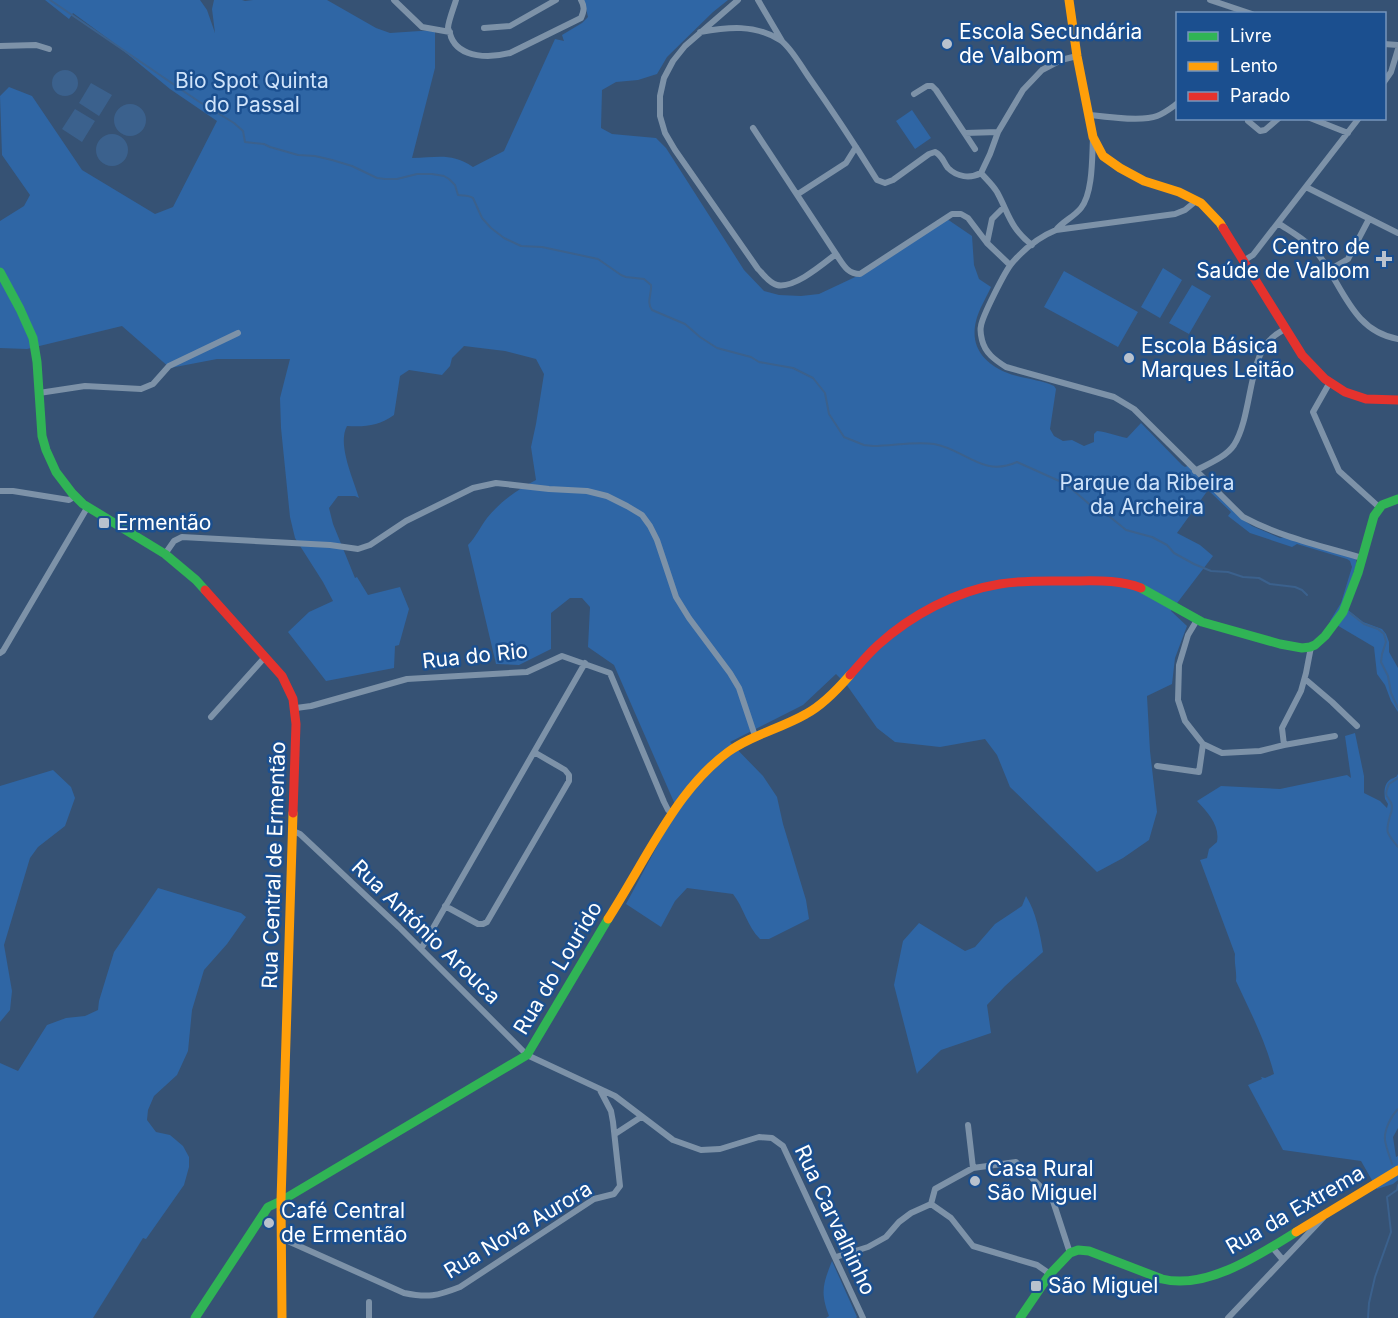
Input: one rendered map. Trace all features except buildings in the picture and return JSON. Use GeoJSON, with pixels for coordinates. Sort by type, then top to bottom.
{"type":"FeatureCollection","features":[{"type":"Feature","properties":{"kind":"street"},"geometry":{"type":"LineString","coordinates":[[456,0],[448,28],[454,44],[461,50],[484,56],[510,53],[581,18],[584,11],[580,0]]}},
{"type":"Feature","properties":{"kind":"street"},"geometry":{"type":"LineString","coordinates":[[484,28],[510,26],[556,0]]}},
{"type":"Feature","properties":{"kind":"street"},"geometry":{"type":"LineString","coordinates":[[738,0],[685,46],[673,61],[664,78],[660,96],[660,116],[665,133],[758,270],[769,281],[778,285],[790,284],[836,254]]}},
{"type":"Feature","properties":{"kind":"street"},"geometry":{"type":"LineString","coordinates":[[758,0],[877,180],[885,183],[935,152],[956,174],[966,177],[981,173],[998,132],[1023,90],[1041,70],[1061,60],[1077,56]]}},
{"type":"Feature","properties":{"kind":"street"},"geometry":{"type":"LineString","coordinates":[[1056,230],[1085,202],[1093,137],[1069,0]]}},
{"type":"Feature","properties":{"kind":"street"},"geometry":{"type":"LineString","coordinates":[[1209,0],[1246,12]]}},
{"type":"Feature","properties":{"kind":"street"},"geometry":{"type":"LineString","coordinates":[[397,2],[422,27],[450,32]]}},
{"type":"Feature","properties":{"kind":"street"},"geometry":{"type":"LineString","coordinates":[[700,33],[735,27],[751,29],[783,41]]}},
{"type":"Feature","properties":{"kind":"street"},"geometry":{"type":"LineString","coordinates":[[0,46],[40,45],[49,49]]}},
{"type":"Feature","properties":{"kind":"street"},"geometry":{"type":"LineString","coordinates":[[1386,79],[1391,72],[1398,47]]}},
{"type":"Feature","properties":{"kind":"street"},"geometry":{"type":"LineString","coordinates":[[914,94],[927,86],[932,86],[975,149]]}},
{"type":"Feature","properties":{"kind":"street"},"geometry":{"type":"LineString","coordinates":[[1090,115],[1145,119],[1156,117],[1176,105]]}},
{"type":"Feature","properties":{"kind":"street"},"geometry":{"type":"LineString","coordinates":[[1249,120],[1260,130],[1265,130],[1278,120]]}},
{"type":"Feature","properties":{"kind":"street"},"geometry":{"type":"LineString","coordinates":[[1315,120],[1348,133]]}},
{"type":"Feature","properties":{"kind":"street"},"geometry":{"type":"LineString","coordinates":[[1243,261],[1253,255],[1358,120]]}},
{"type":"Feature","properties":{"kind":"street"},"geometry":{"type":"LineString","coordinates":[[753,128],[836,254],[847,270],[853,274],[860,274],[952,214],[961,214],[968,218],[987,243],[1010,265]]}},
{"type":"Feature","properties":{"kind":"street"},"geometry":{"type":"LineString","coordinates":[[965,133],[998,132]]}},
{"type":"Feature","properties":{"kind":"street"},"geometry":{"type":"LineString","coordinates":[[1093,137],[1103,156],[1120,168],[1144,181],[1179,192],[1201,203],[1220,223],[1302,355],[1325,379],[1346,392],[1366,399],[1398,400]]}},
{"type":"Feature","properties":{"kind":"street"},"geometry":{"type":"LineString","coordinates":[[798,194],[846,163],[856,147]]}},
{"type":"Feature","properties":{"kind":"street"},"geometry":{"type":"LineString","coordinates":[[981,173],[997,192],[1014,227],[1032,245]]}},
{"type":"Feature","properties":{"kind":"street"},"geometry":{"type":"LineString","coordinates":[[1306,187],[1398,233]]}},
{"type":"Feature","properties":{"kind":"street"},"geometry":{"type":"LineString","coordinates":[[1196,201],[1185,210],[1175,214],[1056,230],[1042,236],[1010,265],[987,308],[981,325],[981,340],[994,360],[1006,367],[1114,397],[1134,409],[1243,517],[1282,534],[1362,558]]}},
{"type":"Feature","properties":{"kind":"street"},"geometry":{"type":"LineString","coordinates":[[987,243],[992,219],[1004,207]]}},
{"type":"Feature","properties":{"kind":"street"},"geometry":{"type":"LineString","coordinates":[[1329,270],[1348,259],[1369,219]]}},
{"type":"Feature","properties":{"kind":"street"},"geometry":{"type":"LineString","coordinates":[[1278,223],[1317,252],[1352,308],[1364,322],[1384,336],[1398,339]]}},
{"type":"Feature","properties":{"kind":"street","name":"Rua Central de Ermentão"},"geometry":{"type":"LineString","coordinates":[[0,272],[34,343],[37,357],[40,422],[48,455],[74,497],[87,508],[165,554],[196,580],[282,676],[292,693],[296,708],[281,1201],[282,1318]]}},
{"type":"Feature","properties":{"kind":"street"},"geometry":{"type":"LineString","coordinates":[[1195,471],[1234,446],[1246,415],[1256,364],[1268,341],[1285,329]]}},
{"type":"Feature","properties":{"kind":"street"},"geometry":{"type":"LineString","coordinates":[[39,393],[85,386],[141,389],[153,384],[169,366],[238,333]]}},
{"type":"Feature","properties":{"kind":"street"},"geometry":{"type":"LineString","coordinates":[[1330,382],[1313,412],[1340,471],[1380,508]]}},
{"type":"Feature","properties":{"kind":"street"},"geometry":{"type":"LineString","coordinates":[[165,554],[174,541],[182,537],[330,545],[358,549],[370,545],[406,521],[473,488],[496,483],[587,491],[607,496],[642,515],[650,526],[676,597],[739,688],[755,736]]}},
{"type":"Feature","properties":{"kind":"street"},"geometry":{"type":"LineString","coordinates":[[0,491],[69,500],[74,497]]}},
{"type":"Feature","properties":{"kind":"street"},"geometry":{"type":"LineString","coordinates":[[1284,745],[1282,728],[1301,691],[1311,647],[1329,632],[1345,607],[1374,516],[1382,505],[1398,499]]}},
{"type":"Feature","properties":{"kind":"street"},"geometry":{"type":"LineString","coordinates":[[0,653],[87,508]]}},
{"type":"Feature","properties":{"kind":"street","name":"Rua do Lourido"},"geometry":{"type":"LineString","coordinates":[[195,1318],[268,1207],[527,1054],[672,812],[712,764],[755,736],[812,711],[835,692],[886,637],[944,603],[972,590],[992,585],[1032,581],[1101,581],[1127,583],[1149,591],[1197,620],[1259,639],[1298,647],[1311,647]]}},
{"type":"Feature","properties":{"kind":"street"},"geometry":{"type":"LineString","coordinates":[[1197,620],[1188,635],[1179,665],[1178,700],[1185,721],[1203,744],[1222,753],[1260,751],[1335,736]]}},
{"type":"Feature","properties":{"kind":"street","name":"Rua do Rio"},"geometry":{"type":"LineString","coordinates":[[296,708],[311,706],[407,679],[527,672],[562,656],[610,673],[664,802],[668,810],[672,812]]}},
{"type":"Feature","properties":{"kind":"street"},"geometry":{"type":"LineString","coordinates":[[211,717],[265,657]]}},
{"type":"Feature","properties":{"kind":"street"},"geometry":{"type":"LineString","coordinates":[[421,948],[585,663]]}},
{"type":"Feature","properties":{"kind":"street"},"geometry":{"type":"LineString","coordinates":[[1305,679],[1357,726]]}},
{"type":"Feature","properties":{"kind":"street"},"geometry":{"type":"LineString","coordinates":[[1157,766],[1199,772],[1203,744]]}},
{"type":"Feature","properties":{"kind":"street"},"geometry":{"type":"LineString","coordinates":[[445,906],[478,924],[487,922],[569,781],[566,770],[534,752]]}},
{"type":"Feature","properties":{"kind":"street","name":"Rua António Arouca"},"geometry":{"type":"LineString","coordinates":[[293,831],[300,834],[421,948],[527,1054],[600,1089]]}},
{"type":"Feature","properties":{"kind":"street","name":"Rua Carvalhinho"},"geometry":{"type":"LineString","coordinates":[[600,1089],[615,1096],[673,1140],[701,1150],[720,1149],[759,1137],[772,1138],[783,1146],[836,1257],[862,1318]]}},
{"type":"Feature","properties":{"kind":"street","name":"Rua Nova Aurora"},"geometry":{"type":"LineString","coordinates":[[281,1238],[404,1293],[420,1296],[439,1295],[460,1287],[594,1199],[614,1194],[620,1186],[611,1112],[600,1089]]}},
{"type":"Feature","properties":{"kind":"street"},"geometry":{"type":"LineString","coordinates":[[615,1134],[641,1117]]}},
{"type":"Feature","properties":{"kind":"street"},"geometry":{"type":"LineString","coordinates":[[968,1125],[973,1168]]}},
{"type":"Feature","properties":{"kind":"street"},"geometry":{"type":"LineString","coordinates":[[931,1204],[935,1189],[973,1168],[1016,1162],[1052,1198],[1070,1253],[1050,1274],[1020,1318]]}},
{"type":"Feature","properties":{"kind":"street","name":"Rua da Extrema"},"geometry":{"type":"LineString","coordinates":[[1070,1253],[1078,1250],[1089,1251],[1170,1281],[1201,1278],[1224,1272],[1272,1247],[1398,1170]]}},
{"type":"Feature","properties":{"kind":"street"},"geometry":{"type":"LineString","coordinates":[[836,1257],[868,1247],[886,1237],[899,1222],[911,1213],[931,1204]]}},
{"type":"Feature","properties":{"kind":"street"},"geometry":{"type":"LineString","coordinates":[[931,1204],[951,1218],[974,1246],[1037,1265],[1050,1274]]}},
{"type":"Feature","properties":{"kind":"street"},"geometry":{"type":"LineString","coordinates":[[1228,1318],[1330,1210]]}},
{"type":"Feature","properties":{"kind":"street"},"geometry":{"type":"LineString","coordinates":[[1272,1247],[1283,1260]]}},
{"type":"Feature","properties":{"kind":"street"},"geometry":{"type":"LineString","coordinates":[[369,1302],[369,1318]]}},
{"type":"Feature","properties":{"kind":"green space"},"geometry":{"type":"Polygon","coordinates":[[[45,0],[200,0],[207,10],[215,33],[212,9],[214,0],[327,0],[376,28],[390,33],[435,30],[435,68],[412,158],[457,159],[473,167],[504,151],[555,39],[564,41],[562,35],[588,17],[584,0],[728,0],[667,57],[657,74],[638,80],[616,82],[602,90],[601,128],[612,134],[656,138],[666,148],[744,270],[764,291],[779,295],[819,294],[868,271],[947,219],[972,236],[974,265],[979,279],[991,287],[976,321],[977,345],[985,358],[997,368],[1054,386],[1056,389],[1050,429],[1054,436],[1063,441],[1072,440],[1084,446],[1094,442],[1094,434],[1097,431],[1127,438],[1141,423],[1182,465],[1185,467],[1190,465],[1242,519],[1252,526],[1280,538],[1291,536],[1356,559],[1343,606],[1363,622],[1382,629],[1386,634],[1389,652],[1398,668],[1398,712],[1377,674],[1374,647],[1330,621],[1341,603],[1352,567],[1350,561],[1297,544],[1292,547],[1250,533],[1228,516],[1231,512],[1208,490],[1177,533],[1200,545],[1213,556],[1171,611],[1187,626],[1175,658],[1172,684],[1147,696],[1157,812],[1149,840],[1097,872],[1010,787],[997,755],[985,739],[940,747],[895,742],[877,728],[846,684],[836,674],[803,705],[730,742],[763,776],[777,797],[806,900],[809,919],[769,939],[760,939],[733,894],[687,888],[675,901],[661,927],[626,904],[677,809],[614,665],[588,647],[590,607],[582,598],[570,598],[551,613],[551,649],[519,665],[496,664],[468,545],[498,506],[536,480],[531,447],[544,374],[536,359],[505,351],[464,346],[452,358],[450,366],[442,375],[409,370],[400,376],[394,415],[383,422],[372,425],[347,426],[344,433],[345,451],[359,498],[338,496],[329,508],[333,524],[355,578],[357,577],[368,595],[400,587],[409,609],[399,645],[395,646],[394,668],[326,681],[288,632],[309,612],[333,601],[295,538],[290,517],[280,398],[290,359],[217,359],[170,368],[122,326],[27,349],[0,348],[0,221],[24,206],[30,195],[2,155],[0,96],[9,87],[32,96],[82,170],[155,214],[173,207],[217,121],[170,89],[73,13],[69,19],[45,0]]]}},
{"type":"Feature","properties":{"kind":"green space"},"geometry":{"type":"Polygon","coordinates":[[[912,110],[931,138],[915,149],[896,121],[912,110]]]}},
{"type":"Feature","properties":{"kind":"green space"},"geometry":{"type":"Polygon","coordinates":[[[1163,268],[1182,280],[1160,318],[1141,307],[1163,268]]]}},
{"type":"Feature","properties":{"kind":"green space"},"geometry":{"type":"Polygon","coordinates":[[[1064,271],[1138,312],[1118,347],[1044,307],[1064,271]]]}},
{"type":"Feature","properties":{"kind":"green space"},"geometry":{"type":"Polygon","coordinates":[[[1192,285],[1211,296],[1189,334],[1169,323],[1192,285]]]}},
{"type":"Feature","properties":{"kind":"green space"},"geometry":{"type":"Polygon","coordinates":[[[1355,733],[1364,776],[1364,793],[1380,801],[1387,808],[1386,785],[1398,774],[1398,1128],[1393,1137],[1396,1157],[1398,1156],[1398,1180],[1377,1189],[1361,1161],[1283,1150],[1248,1085],[1262,1079],[1261,1077],[1265,1078],[1274,1074],[1262,1038],[1236,981],[1235,954],[1200,860],[1207,858],[1209,849],[1217,842],[1217,830],[1197,801],[1221,786],[1280,789],[1347,775],[1351,778],[1345,736],[1355,733]]]}},
{"type":"Feature","properties":{"kind":"green space"},"geometry":{"type":"Polygon","coordinates":[[[53,770],[71,787],[75,798],[65,826],[38,847],[30,858],[4,945],[12,991],[10,1010],[0,1022],[0,786],[53,770]]]}},
{"type":"Feature","properties":{"kind":"green space"},"geometry":{"type":"Polygon","coordinates":[[[158,888],[241,913],[246,917],[227,944],[204,970],[192,1010],[188,1051],[177,1075],[154,1096],[148,1110],[147,1120],[156,1132],[170,1135],[183,1146],[189,1157],[184,1185],[146,1239],[143,1238],[93,1318],[0,1318],[0,1063],[18,1071],[47,1025],[66,1018],[85,1016],[98,1010],[114,952],[158,888]]]}},
{"type":"Feature","properties":{"kind":"green space"},"geometry":{"type":"Polygon","coordinates":[[[1026,896],[1035,916],[1043,952],[987,1005],[991,1033],[941,1050],[917,1074],[894,985],[903,941],[919,923],[965,951],[975,947],[995,924],[1022,906],[1026,896]]]}},
{"type":"Feature","properties":{"kind":"green space"},"geometry":{"type":"Polygon","coordinates":[[[832,1261],[856,1318],[826,1318],[829,1316],[824,1301],[824,1288],[832,1261]]]}},
{"type":"Feature","properties":{"kind":"shaded area"},"geometry":{"type":"Polygon","coordinates":[[[65,70],[75,73],[78,83],[75,93],[65,96],[55,93],[52,83],[55,73],[65,70]]]}},
{"type":"Feature","properties":{"kind":"shaded area"},"geometry":{"type":"Polygon","coordinates":[[[91,83],[112,95],[99,116],[79,103],[91,83]]]}},
{"type":"Feature","properties":{"kind":"shaded area"},"geometry":{"type":"Polygon","coordinates":[[[130,104],[141,109],[146,120],[141,131],[130,136],[119,131],[114,120],[119,109],[130,104]]]}},
{"type":"Feature","properties":{"kind":"shaded area"},"geometry":{"type":"Polygon","coordinates":[[[75,109],[95,121],[82,142],[62,129],[75,109]]]}},
{"type":"Feature","properties":{"kind":"shaded area"},"geometry":{"type":"Polygon","coordinates":[[[112,134],[123,139],[128,150],[123,161],[112,166],[101,161],[96,150],[101,139],[112,134]]]}},
{"type":"Feature","properties":{"kind":"waterway"},"geometry":{"type":"LineString","coordinates":[[50,0],[234,123],[243,131],[245,142],[264,144],[298,155],[332,160],[352,166],[377,178],[397,179],[417,174],[444,176],[455,185],[458,195],[473,198],[482,218],[504,238],[521,246],[542,247],[598,259],[621,275],[644,279],[651,285],[649,301],[652,310],[685,324],[717,348],[751,357],[759,362],[793,368],[813,378],[825,393],[829,414],[844,437],[873,446],[934,444],[994,467],[1017,462],[1066,484],[1096,510],[1109,516],[1126,530],[1152,537],[1194,564],[1211,571],[1228,572],[1243,577],[1259,578],[1270,584],[1295,587],[1307,595]]}},
{"type":"Feature","properties":{"kind":"waterway"},"geometry":{"type":"LineString","coordinates":[[1350,613],[1364,624],[1384,634],[1386,642],[1381,662],[1398,708]]}},
{"type":"Feature","properties":{"kind":"waterway"},"geometry":{"type":"LineString","coordinates":[[1398,778],[1389,784],[1386,793],[1392,806],[1388,833],[1398,847]]}},
{"type":"Feature","properties":{"kind":"waterway"},"geometry":{"type":"LineString","coordinates":[[1392,1164],[1385,1136],[1388,1123],[1398,1109]]}},
{"type":"Feature","properties":{"kind":"waterway"},"geometry":{"type":"LineString","coordinates":[[1368,1318],[1375,1277],[1391,1232],[1387,1197],[1397,1190],[1398,1185]]}},
{"type":"Feature","properties":{"kind":"traffic: fast"},"geometry":{"type":"LineString","coordinates":[[0,272],[33,338],[42,436],[56,472],[83,504],[165,554],[205,590]]}},
{"type":"Feature","properties":{"kind":"traffic: fast"},"geometry":{"type":"LineString","coordinates":[[1141,588],[1202,622],[1280,644],[1310,647],[1325,636],[1343,612],[1358,573],[1374,516],[1382,505],[1398,499]]}},
{"type":"Feature","properties":{"kind":"traffic: fast"},"geometry":{"type":"LineString","coordinates":[[195,1318],[268,1207],[527,1055],[608,919]]}},
{"type":"Feature","properties":{"kind":"traffic: fast"},"geometry":{"type":"LineString","coordinates":[[1020,1318],[1050,1274],[1070,1253],[1078,1250],[1089,1251],[1162,1279],[1197,1280],[1249,1260],[1296,1232]]}},
{"type":"Feature","properties":{"kind":"traffic: slow"},"geometry":{"type":"LineString","coordinates":[[1069,0],[1093,137],[1103,156],[1144,181],[1179,192],[1201,203],[1223,228]]}},
{"type":"Feature","properties":{"kind":"traffic: slow"},"geometry":{"type":"LineString","coordinates":[[608,919],[665,824],[704,773],[737,746],[796,719],[818,706],[830,697],[850,675]]}},
{"type":"Feature","properties":{"kind":"traffic: slow"},"geometry":{"type":"LineString","coordinates":[[282,1318],[281,1201],[293,813]]}},
{"type":"Feature","properties":{"kind":"traffic: slow"},"geometry":{"type":"LineString","coordinates":[[1296,1232],[1398,1170]]}},
{"type":"Feature","properties":{"kind":"traffic: jam"},"geometry":{"type":"LineString","coordinates":[[1223,228],[1302,355],[1325,379],[1345,392],[1366,399],[1398,400]]}},
{"type":"Feature","properties":{"kind":"traffic: jam"},"geometry":{"type":"LineString","coordinates":[[850,675],[878,645],[920,614],[951,598],[983,587],[1034,581],[1106,581],[1141,588]]}},
{"type":"Feature","properties":{"kind":"traffic: jam"},"geometry":{"type":"LineString","coordinates":[[205,590],[282,676],[293,699],[296,724],[293,813]]}},
{"type":"Feature","properties":{"kind":"place","name":"Escola Secundária de Valbom"},"geometry":{"type":"Point","coordinates":[947,44]}},
{"type":"Feature","properties":{"kind":"place","name":"Centro de Saúde de Valbom"},"geometry":{"type":"Point","coordinates":[1384,259]}},
{"type":"Feature","properties":{"kind":"place","name":"Escola Básica Marques Leitão"},"geometry":{"type":"Point","coordinates":[1129,358]}},
{"type":"Feature","properties":{"kind":"place","name":"Ermentão"},"geometry":{"type":"Point","coordinates":[104,523]}},
{"type":"Feature","properties":{"kind":"place","name":"Casa Rural São Miguel"},"geometry":{"type":"Point","coordinates":[975,1181]}},
{"type":"Feature","properties":{"kind":"place","name":"Café Central de Ermentão"},"geometry":{"type":"Point","coordinates":[269,1223]}},
{"type":"Feature","properties":{"kind":"place","name":"São Miguel"},"geometry":{"type":"Point","coordinates":[1036,1286]}},
{"type":"Feature","properties":{"kind":"park label","name":"Bio Spot Quinta do Passal"},"geometry":{"type":"Point","coordinates":[252,93]}},
{"type":"Feature","properties":{"kind":"park label","name":"Parque da Ribeira da Archeira"},"geometry":{"type":"Point","coordinates":[1147,495]}}]}
